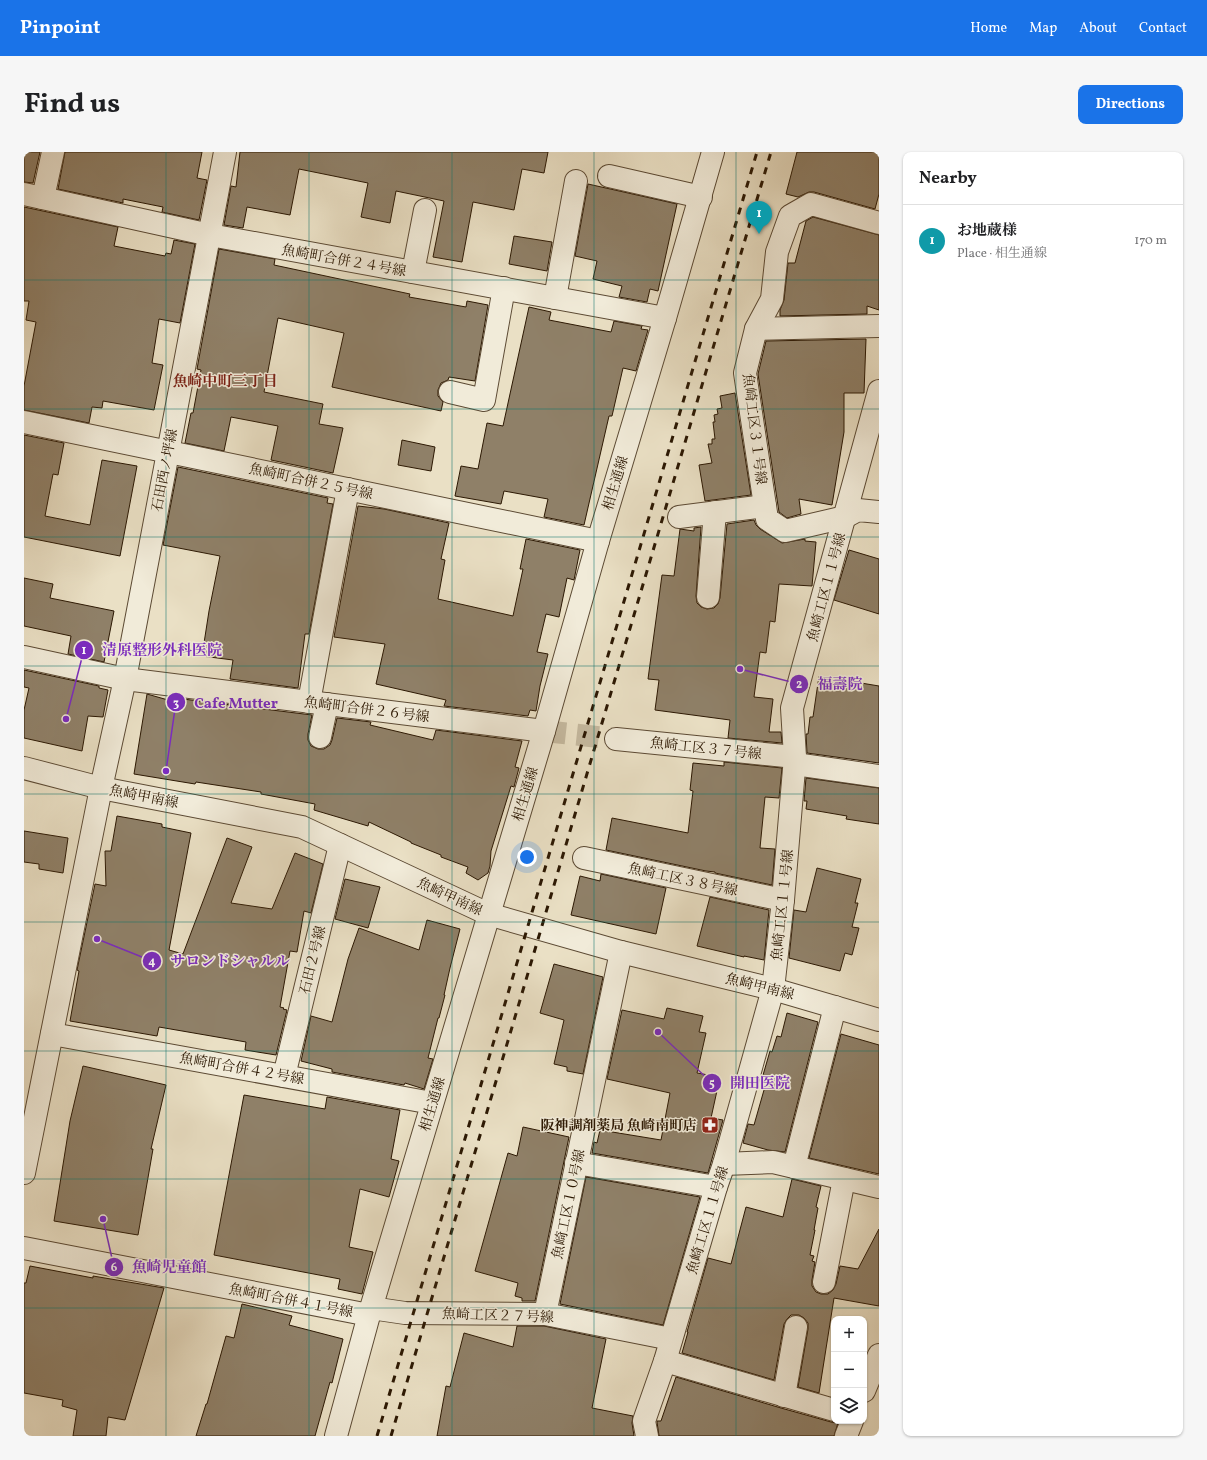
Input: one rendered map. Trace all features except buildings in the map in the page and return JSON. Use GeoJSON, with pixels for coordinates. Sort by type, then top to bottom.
{"type":"FeatureCollection","features":[{"type":"Feature","properties":{"kind":"street"},"geometry":{"type":"LineString","coordinates":[[34,196],[53,152]]}},
{"type":"Feature","properties":{"kind":"street","name":"石田西ノ坪線"},"geometry":{"type":"LineString","coordinates":[[24,1173],[101,788],[125,678],[226,152]]}},
{"type":"Feature","properties":{"kind":"street","name":"相生通線"},"geometry":{"type":"LineString","coordinates":[[336,1436],[370,1311],[544,731],[598,541],[713,152]]}},
{"type":"Feature","properties":{"kind":"street"},"geometry":{"type":"LineString","coordinates":[[609,176],[700,197]]}},
{"type":"Feature","properties":{"kind":"street"},"geometry":{"type":"LineString","coordinates":[[555,298],[576,181]]}},
{"type":"Feature","properties":{"kind":"street","name":"魚崎町合併２４号線"},"geometry":{"type":"LineString","coordinates":[[34,196],[210,235],[665,318]]}},
{"type":"Feature","properties":{"kind":"street","name":"魚崎工区３１号線"},"geometry":{"type":"LineString","coordinates":[[879,223],[811,204],[790,216],[776,252],[772,299],[756,329],[745,373],[767,519],[784,531],[845,517],[858,510],[879,512]]}},
{"type":"Feature","properties":{"kind":"street"},"geometry":{"type":"LineString","coordinates":[[413,272],[425,210]]}},
{"type":"Feature","properties":{"kind":"street"},"geometry":{"type":"LineString","coordinates":[[450,392],[484,400],[504,288]]}},
{"type":"Feature","properties":{"kind":"street"},"geometry":{"type":"LineString","coordinates":[[756,329],[879,326]]}},
{"type":"Feature","properties":{"kind":"street","name":"魚崎工区１１号線"},"geometry":{"type":"LineString","coordinates":[[648,1436],[644,1421],[665,1361],[724,1164],[773,989],[783,900],[795,760],[792,708],[879,391]]}},
{"type":"Feature","properties":{"kind":"street","name":"魚崎町合併２５号線"},"geometry":{"type":"LineString","coordinates":[[24,422],[598,541]]}},
{"type":"Feature","properties":{"kind":"street"},"geometry":{"type":"LineString","coordinates":[[320,737],[318,703],[348,489]]}},
{"type":"Feature","properties":{"kind":"street"},"geometry":{"type":"LineString","coordinates":[[679,517],[765,506]]}},
{"type":"Feature","properties":{"kind":"street"},"geometry":{"type":"LineString","coordinates":[[708,597],[715,512]]}},
{"type":"Feature","properties":{"kind":"street","name":"魚崎町合併２６号線"},"geometry":{"type":"LineString","coordinates":[[24,657],[125,678],[544,731]]}},
{"type":"Feature","properties":{"kind":"street","name":"魚崎工区３７号線"},"geometry":{"type":"LineString","coordinates":[[616,739],[795,760],[879,776]]}},
{"type":"Feature","properties":{"kind":"street","name":"魚崎甲南線"},"geometry":{"type":"LineString","coordinates":[[24,768],[101,788],[302,828],[488,914],[621,952],[773,989],[879,1020]]}},
{"type":"Feature","properties":{"kind":"street","name":"石田２号線"},"geometry":{"type":"LineString","coordinates":[[284,1076],[340,845]]}},
{"type":"Feature","properties":{"kind":"street","name":"魚崎工区３８号線"},"geometry":{"type":"LineString","coordinates":[[584,858],[783,900]]}},
{"type":"Feature","properties":{"kind":"street","name":"魚崎工区１０号線"},"geometry":{"type":"LineString","coordinates":[[545,1314],[621,952]]}},
{"type":"Feature","properties":{"kind":"street"},"geometry":{"type":"LineString","coordinates":[[794,1167],[834,1007]]}},
{"type":"Feature","properties":{"kind":"street","name":"魚崎町合併４２号線"},"geometry":{"type":"LineString","coordinates":[[52,1034],[432,1103]]}},
{"type":"Feature","properties":{"kind":"street"},"geometry":{"type":"LineString","coordinates":[[724,1164],[773,1162],[879,1187]]}},
{"type":"Feature","properties":{"kind":"street"},"geometry":{"type":"LineString","coordinates":[[576,1163],[716,1187]]}},
{"type":"Feature","properties":{"kind":"street"},"geometry":{"type":"LineString","coordinates":[[824,1282],[844,1179]]}},
{"type":"Feature","properties":{"kind":"street","name":"魚崎町合併４１号線"},"geometry":{"type":"LineString","coordinates":[[24,1248],[370,1311]]}},
{"type":"Feature","properties":{"kind":"street","name":"魚崎工区２７号線"},"geometry":{"type":"LineString","coordinates":[[370,1311],[405,1313],[545,1314],[671,1339]]}},
{"type":"Feature","properties":{"kind":"street"},"geometry":{"type":"LineString","coordinates":[[784,1396],[796,1327]]}},
{"type":"Feature","properties":{"kind":"street"},"geometry":{"type":"LineString","coordinates":[[865,1388],[879,1355]]}},
{"type":"Feature","properties":{"kind":"street"},"geometry":{"type":"LineString","coordinates":[[665,1361],[831,1409]]}},
{"type":"Feature","properties":{"kind":"street"},"geometry":{"type":"LineString","coordinates":[[846,1436],[851,1424]]}},
{"type":"Feature","properties":{"kind":"tunnel"},"geometry":{"type":"LineString","coordinates":[[544,731],[616,739]]}},
{"type":"Feature","properties":{"kind":"railway"},"geometry":{"type":"LineString","coordinates":[[377,1436],[757,152]]}},
{"type":"Feature","properties":{"kind":"railway"},"geometry":{"type":"LineString","coordinates":[[391,1436],[771,152]]}},
{"type":"Feature","properties":{"kind":"place","name":"お地蔵様"},"geometry":{"type":"Point","coordinates":[759,234]}},
{"type":"Feature","properties":{"kind":"place","name":"福壽院"},"geometry":{"type":"Point","coordinates":[740,669]}},
{"type":"Feature","properties":{"kind":"place","name":"清原整形外科医院"},"geometry":{"type":"Point","coordinates":[66,719]}},
{"type":"Feature","properties":{"kind":"place","name":"Cafe Mutter"},"geometry":{"type":"Point","coordinates":[166,771]}},
{"type":"Feature","properties":{"kind":"place","name":"サロンドシャルル"},"geometry":{"type":"Point","coordinates":[97,939]}},
{"type":"Feature","properties":{"kind":"place","name":"開田医院"},"geometry":{"type":"Point","coordinates":[658,1032]}},
{"type":"Feature","properties":{"kind":"place","name":"阪神調剤薬局 魚崎南町店"},"geometry":{"type":"Point","coordinates":[710,1125]}},
{"type":"Feature","properties":{"kind":"place","name":"魚崎児童館"},"geometry":{"type":"Point","coordinates":[103,1219]}},
{"type":"Feature","properties":{"kind":"district","name":"魚崎中町三丁目"},"geometry":{"type":"Point","coordinates":[225,381]}}]}
